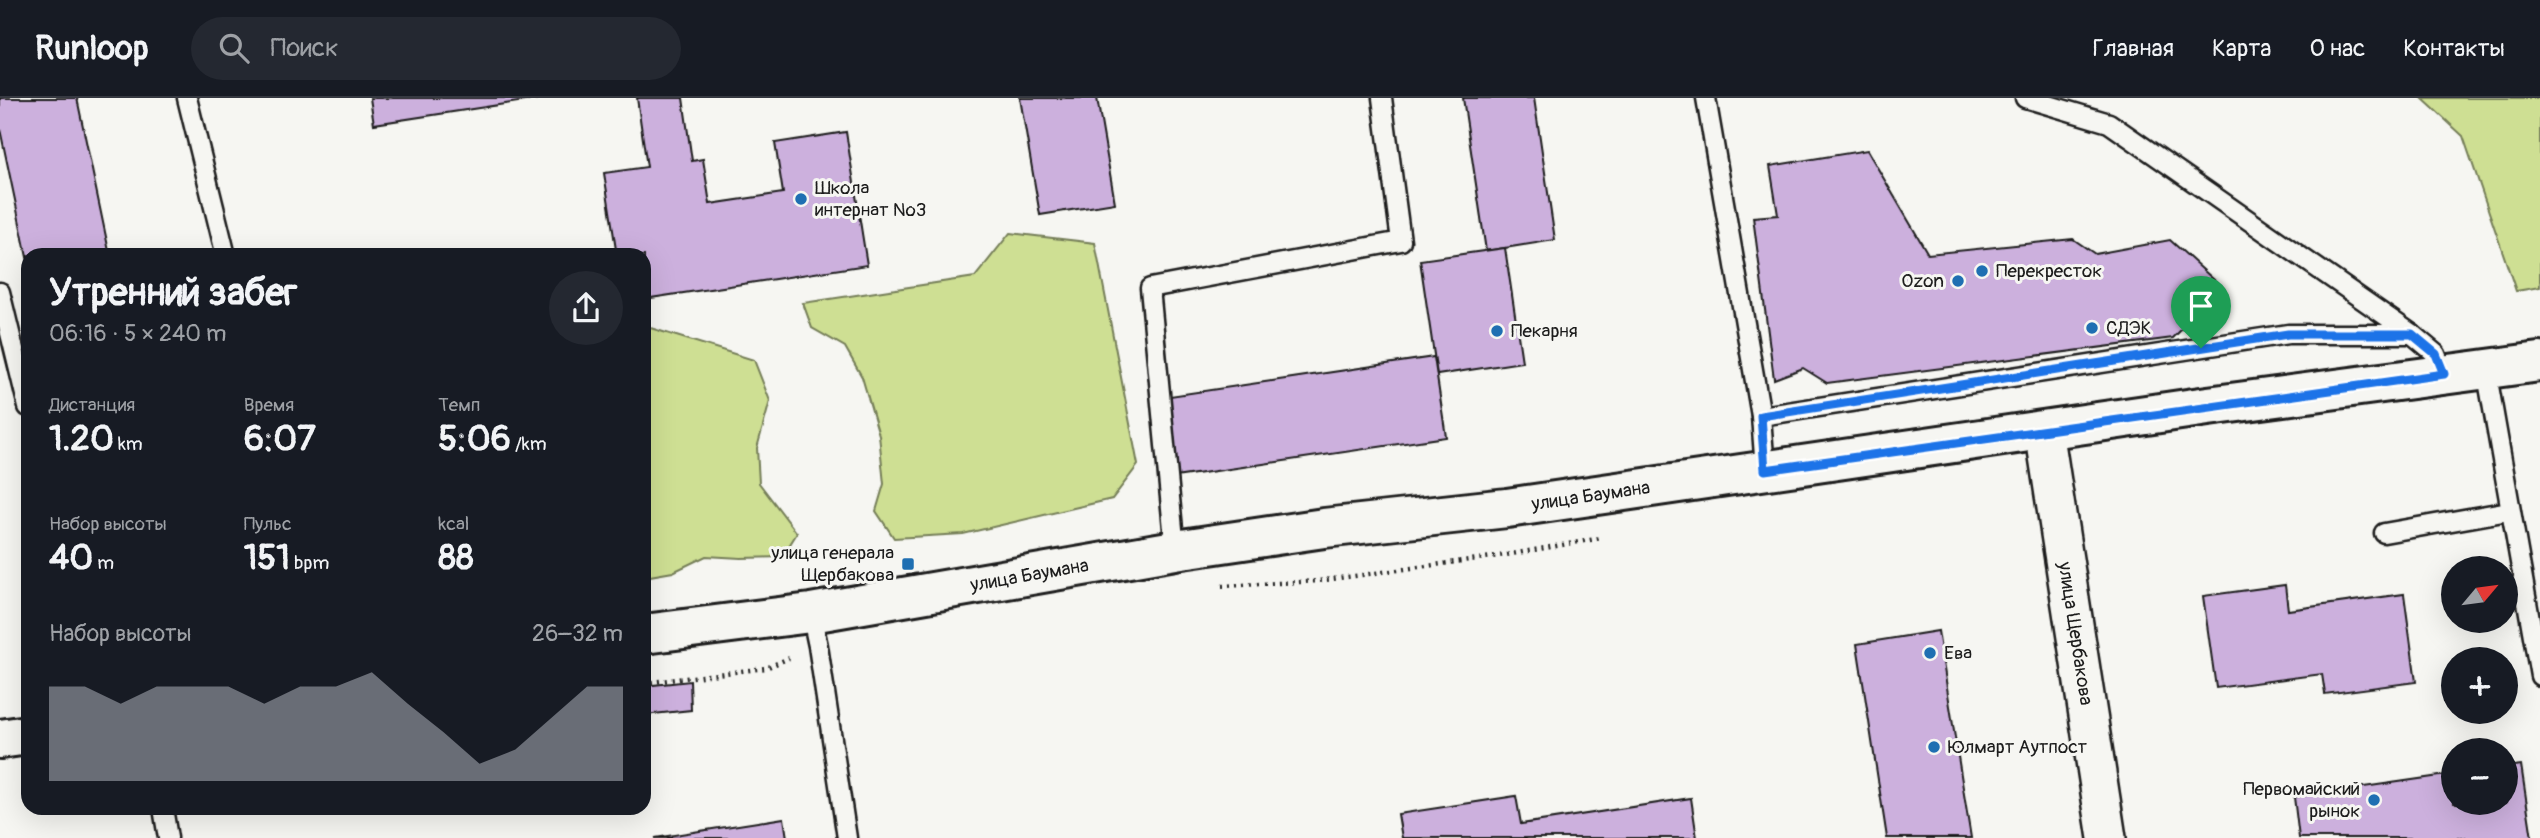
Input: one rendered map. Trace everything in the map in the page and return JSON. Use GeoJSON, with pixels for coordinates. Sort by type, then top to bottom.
{"type":"FeatureCollection","features":[{"type":"Feature","properties":{"kind":"street","name":"улица Баумана"},"geometry":{"type":"LineString","coordinates":[[651,633],[811,613],[1175,550],[1324,528],[1507,508],[2540,362]]}},
{"type":"Feature","properties":{"kind":"street","name":"улица Щербакова"},"geometry":{"type":"LineString","coordinates":[[2044,430],[2107,838]]}},
{"type":"Feature","properties":{"kind":"street"},"geometry":{"type":"LineString","coordinates":[[0,739],[21,736]]}},
{"type":"Feature","properties":{"kind":"lane"},"geometry":{"type":"LineString","coordinates":[[187,98],[224,248]]}},
{"type":"Feature","properties":{"kind":"lane"},"geometry":{"type":"LineString","coordinates":[[1175,550],[1150,288],[1401,241],[1382,98]]}},
{"type":"Feature","properties":{"kind":"lane"},"geometry":{"type":"LineString","coordinates":[[1706,98],[1761,416],[1765,470]]}},
{"type":"Feature","properties":{"kind":"lane"},"geometry":{"type":"LineString","coordinates":[[2025,98],[2109,123],[2412,334],[2436,354],[2444,374]]}},
{"type":"Feature","properties":{"kind":"lane"},"geometry":{"type":"LineString","coordinates":[[0,292],[21,378]]}},
{"type":"Feature","properties":{"kind":"lane"},"geometry":{"type":"LineString","coordinates":[[1761,416],[2288,334],[2412,334]]}},
{"type":"Feature","properties":{"kind":"lane"},"geometry":{"type":"LineString","coordinates":[[2486,369],[2540,676]]}},
{"type":"Feature","properties":{"kind":"lane"},"geometry":{"type":"LineString","coordinates":[[2384,533],[2509,511]]}},
{"type":"Feature","properties":{"kind":"lane"},"geometry":{"type":"LineString","coordinates":[[811,613],[847,838]]}},
{"type":"Feature","properties":{"kind":"lane"},"geometry":{"type":"LineString","coordinates":[[164,815],[168,838]]}},
{"type":"Feature","properties":{"kind":"green space"},"geometry":{"type":"Polygon","coordinates":[[[2422,98],[2540,98],[2540,287],[2516,291],[2463,136],[2422,98]]]}},
{"type":"Feature","properties":{"kind":"green space"},"geometry":{"type":"Polygon","coordinates":[[[1010,233],[1095,243],[1138,465],[1112,499],[963,534],[894,538],[876,511],[884,484],[879,435],[862,377],[845,347],[812,328],[803,303],[975,277],[1010,233]]]}},
{"type":"Feature","properties":{"kind":"green space"},"geometry":{"type":"Polygon","coordinates":[[[651,328],[754,360],[770,401],[757,448],[759,483],[797,533],[782,557],[706,556],[673,572],[651,576],[651,328]]]}},
{"type":"Feature","properties":{"kind":"building"},"geometry":{"type":"Polygon","coordinates":[[[0,98],[77,98],[108,248],[25,248],[0,129],[0,98]]]}},
{"type":"Feature","properties":{"kind":"building"},"geometry":{"type":"Polygon","coordinates":[[[370,98],[544,98],[374,124],[370,98]]]}},
{"type":"Feature","properties":{"kind":"building","name":"Школа интернат №3"},"geometry":{"type":"Polygon","coordinates":[[[637,98],[683,98],[692,161],[703,159],[710,204],[783,193],[775,143],[846,132],[867,265],[651,298],[651,248],[616,248],[604,173],[647,167],[637,98]]]}},
{"type":"Feature","properties":{"kind":"building"},"geometry":{"type":"Polygon","coordinates":[[[1020,98],[1097,98],[1115,203],[1040,215],[1020,98]]]}},
{"type":"Feature","properties":{"kind":"building"},"geometry":{"type":"Polygon","coordinates":[[[1463,98],[1534,98],[1555,240],[1486,251],[1463,98]]]}},
{"type":"Feature","properties":{"kind":"building","name":"Перекресток"},"geometry":{"type":"Polygon","coordinates":[[[1867,150],[1928,254],[2073,239],[2095,254],[2170,240],[2223,288],[2173,338],[1827,383],[1803,368],[1774,379],[1753,217],[1778,215],[1770,166],[1867,150]]]}},
{"type":"Feature","properties":{"kind":"building"},"geometry":{"type":"Polygon","coordinates":[[[1505,248],[1522,362],[1437,375],[1420,260],[1505,248]]]}},
{"type":"Feature","properties":{"kind":"building"},"geometry":{"type":"Polygon","coordinates":[[[1434,357],[1446,437],[1175,477],[1163,397],[1434,357]]]}},
{"type":"Feature","properties":{"kind":"building"},"geometry":{"type":"Polygon","coordinates":[[[2285,585],[2288,610],[2404,594],[2416,682],[2325,694],[2322,674],[2216,688],[2203,596],[2285,585]]]}},
{"type":"Feature","properties":{"kind":"building"},"geometry":{"type":"Polygon","coordinates":[[[1938,631],[1971,838],[1887,838],[1857,644],[1938,631]]]}},
{"type":"Feature","properties":{"kind":"building"},"geometry":{"type":"Polygon","coordinates":[[[690,681],[691,710],[651,714],[651,685],[690,681]]]}},
{"type":"Feature","properties":{"kind":"building","name":"Первомайский рынок"},"geometry":{"type":"Polygon","coordinates":[[[2518,765],[2521,765],[2532,838],[2299,838],[2294,797],[2441,776],[2441,815],[2518,815],[2518,765]]]}},
{"type":"Feature","properties":{"kind":"building"},"geometry":{"type":"Polygon","coordinates":[[[1516,796],[1521,824],[1691,798],[1697,838],[1402,838],[1398,814],[1516,796]]]}},
{"type":"Feature","properties":{"kind":"building"},"geometry":{"type":"Polygon","coordinates":[[[784,818],[787,838],[655,838],[784,818]]]}},
{"type":"Feature","properties":{"kind":"place","name":"Школа интернат №3"},"geometry":{"type":"Point","coordinates":[801,199]}},
{"type":"Feature","properties":{"kind":"place","name":"Перекресток"},"geometry":{"type":"Point","coordinates":[1982,271]}},
{"type":"Feature","properties":{"kind":"place","name":"Ozon"},"geometry":{"type":"Point","coordinates":[1958,281]}},
{"type":"Feature","properties":{"kind":"place","name":"СДЭК"},"geometry":{"type":"Point","coordinates":[2092,328]}},
{"type":"Feature","properties":{"kind":"place","name":"Пекарня"},"geometry":{"type":"Point","coordinates":[1497,331]}},
{"type":"Feature","properties":{"kind":"place","name":"улица генерала Щербакова"},"geometry":{"type":"Point","coordinates":[908,564]}},
{"type":"Feature","properties":{"kind":"place","name":"Ева"},"geometry":{"type":"Point","coordinates":[1930,653]}},
{"type":"Feature","properties":{"kind":"place","name":"Юлмарт Аутпост"},"geometry":{"type":"Point","coordinates":[1934,747]}},
{"type":"Feature","properties":{"kind":"place","name":"Первомайский рынок"},"geometry":{"type":"Point","coordinates":[2374,800]}},
{"type":"Feature","properties":{"kind":"route"},"geometry":{"type":"LineString","coordinates":[[2288,334],[2412,334],[2436,354],[2444,374],[1765,470],[1761,416],[2201,348],[2288,334]]}}]}
